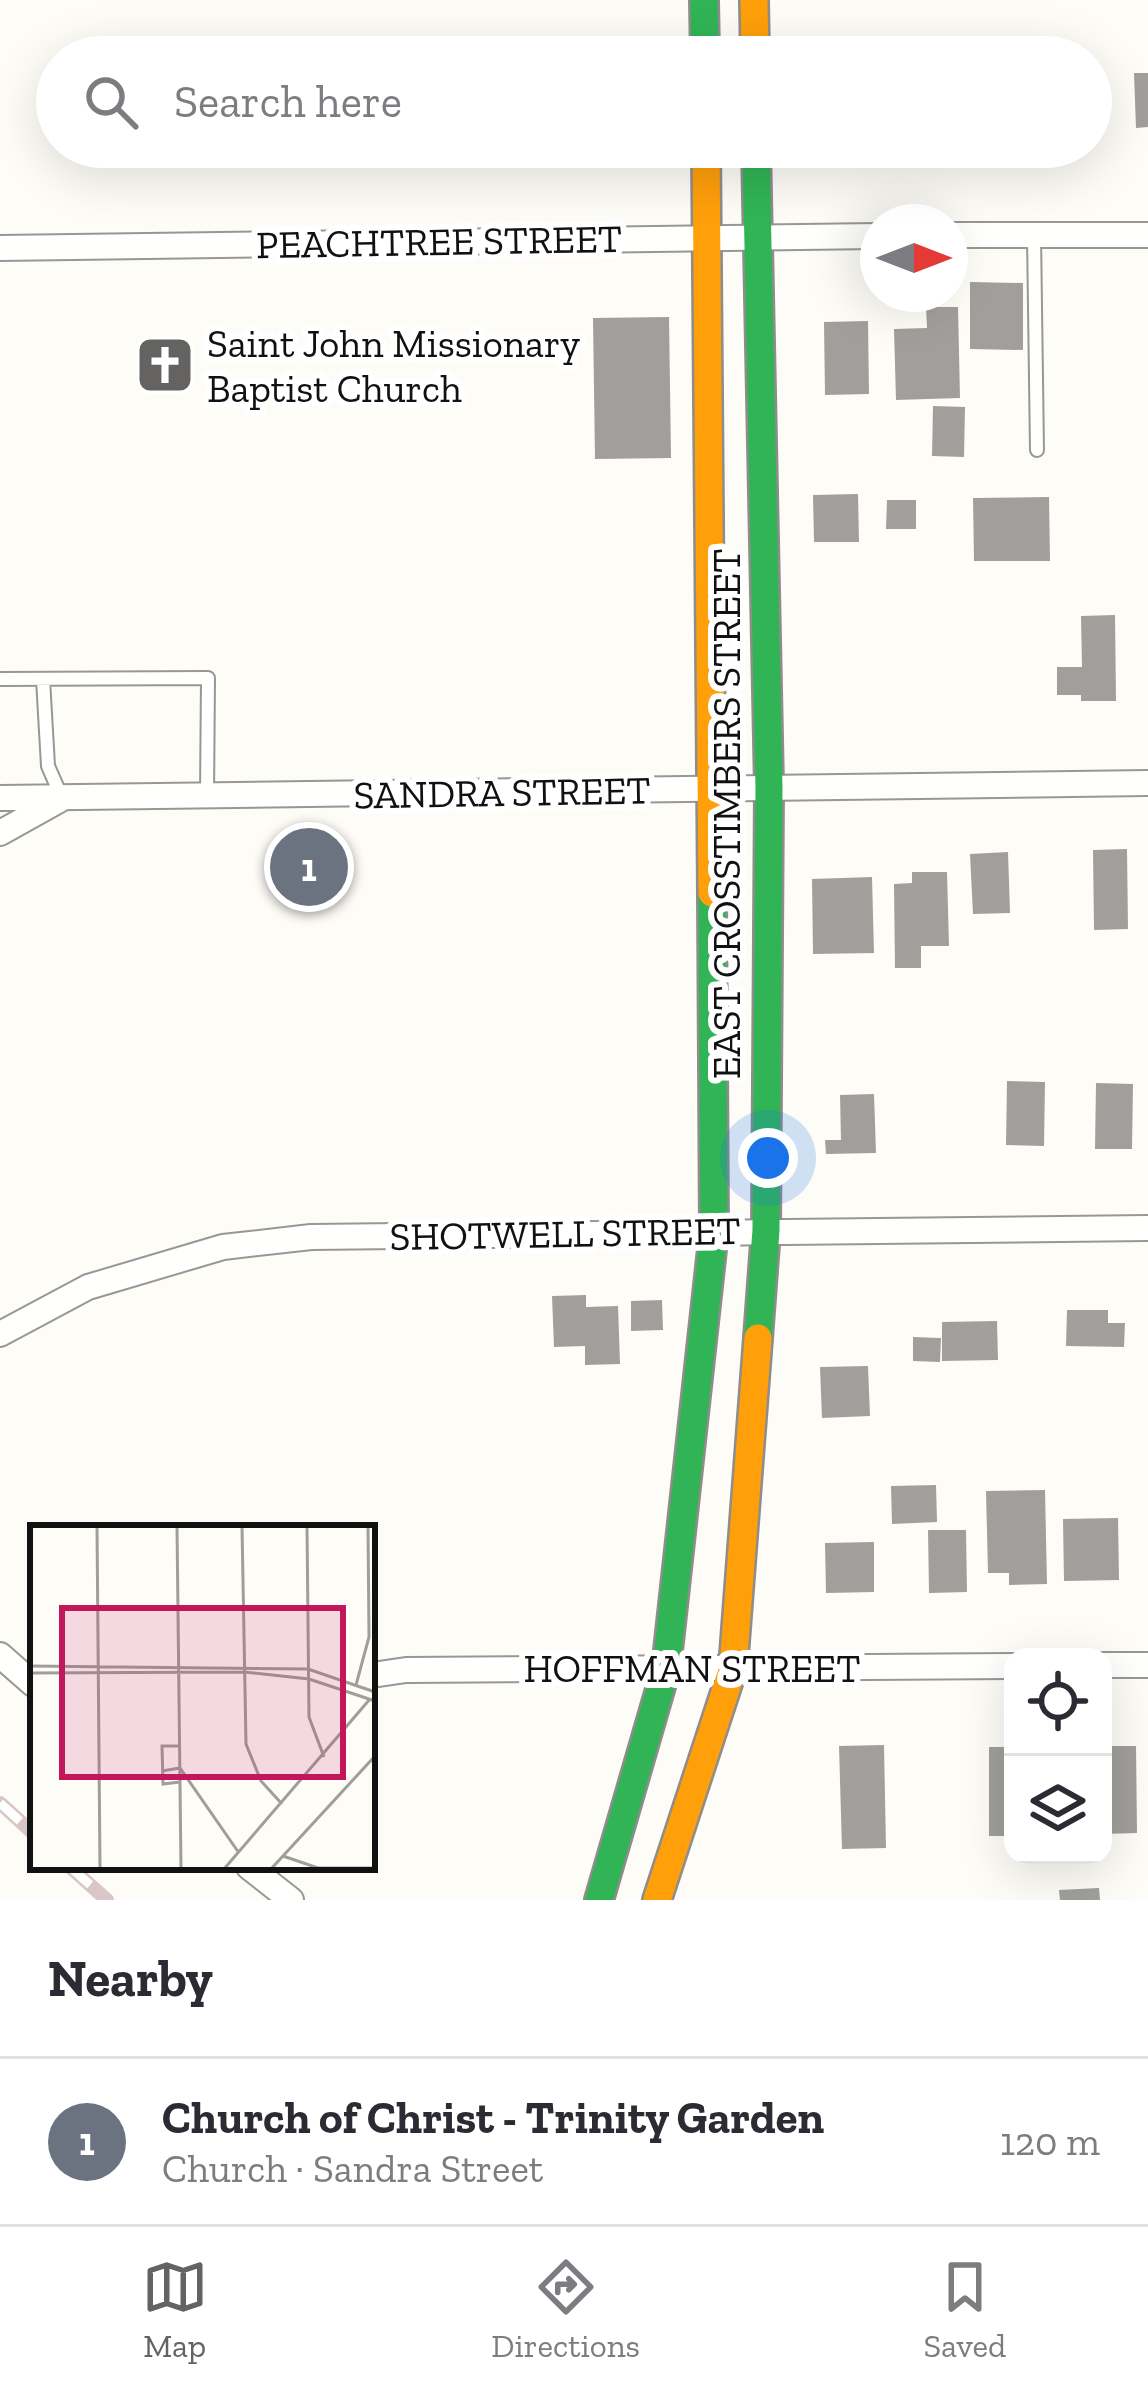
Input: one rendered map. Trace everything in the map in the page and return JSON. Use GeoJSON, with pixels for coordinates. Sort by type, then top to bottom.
{"type":"FeatureCollection","features":[{"type":"Feature","properties":{"kind":"main road"},"geometry":{"type":"LineString","coordinates":[[704,0],[705,36]]}},
{"type":"Feature","properties":{"kind":"main road"},"geometry":{"type":"LineString","coordinates":[[754,0],[755,36]]}},
{"type":"Feature","properties":{"kind":"main road","name":"EAST CROSSTIMBERS STREET"},"geometry":{"type":"LineString","coordinates":[[599,1900],[666,1669],[714,1231],[706,168]]}},
{"type":"Feature","properties":{"kind":"main road","name":"EAST CROSSTIMBERS STREET"},"geometry":{"type":"LineString","coordinates":[[656,1900],[733,1668],[766,1230],[769,788],[756,168]]}},
{"type":"Feature","properties":{"kind":"street"},"geometry":{"type":"LineString","coordinates":[[968,236],[1148,235]]}},
{"type":"Feature","properties":{"kind":"street","name":"PEACHTREE STREET"},"geometry":{"type":"LineString","coordinates":[[0,248],[860,236]]}},
{"type":"Feature","properties":{"kind":"street","name":"SANDRA STREET"},"geometry":{"type":"LineString","coordinates":[[0,798],[1148,783]]}},
{"type":"Feature","properties":{"kind":"street"},"geometry":{"type":"LineString","coordinates":[[0,833],[62,798]]}},
{"type":"Feature","properties":{"kind":"street","name":"SHOTWELL STREET"},"geometry":{"type":"LineString","coordinates":[[0,1334],[88,1287],[224,1247],[311,1237],[1148,1228]]}},
{"type":"Feature","properties":{"kind":"street"},"geometry":{"type":"LineString","coordinates":[[0,1655],[30,1681]]}},
{"type":"Feature","properties":{"kind":"street"},"geometry":{"type":"LineString","coordinates":[[1112,1665],[1148,1665]]}},
{"type":"Feature","properties":{"kind":"street","name":"HOFFMAN STREET"},"geometry":{"type":"LineString","coordinates":[[375,1675],[406,1670],[1004,1666]]}},
{"type":"Feature","properties":{"kind":"street"},"geometry":{"type":"LineString","coordinates":[[253,1870],[291,1900]]}},
{"type":"Feature","properties":{"kind":"lane"},"geometry":{"type":"LineString","coordinates":[[1034,235],[1037,450]]}},
{"type":"Feature","properties":{"kind":"lane"},"geometry":{"type":"LineString","coordinates":[[0,679],[208,678],[207,796]]}},
{"type":"Feature","properties":{"kind":"lane"},"geometry":{"type":"LineString","coordinates":[[43,679],[48,766],[62,798]]}},
{"type":"Feature","properties":{"kind":"building"},"geometry":{"type":"Polygon","coordinates":[[[1134,73],[1148,73],[1148,127],[1136,128],[1134,73]]]}},
{"type":"Feature","properties":{"kind":"building"},"geometry":{"type":"Polygon","coordinates":[[[970,282],[1023,283],[1023,350],[970,349],[970,282]]]}},
{"type":"Feature","properties":{"kind":"building"},"geometry":{"type":"Polygon","coordinates":[[[926,312],[958,312],[960,398],[896,400],[894,329],[927,328],[926,312]]]}},
{"type":"Feature","properties":{"kind":"building"},"geometry":{"type":"Polygon","coordinates":[[[669,317],[671,458],[595,459],[593,318],[669,317]]]}},
{"type":"Feature","properties":{"kind":"building"},"geometry":{"type":"Polygon","coordinates":[[[868,321],[869,394],[825,395],[824,322],[868,321]]]}},
{"type":"Feature","properties":{"kind":"building"},"geometry":{"type":"Polygon","coordinates":[[[933,406],[965,407],[964,457],[932,456],[933,406]]]}},
{"type":"Feature","properties":{"kind":"building"},"geometry":{"type":"Polygon","coordinates":[[[858,494],[859,542],[814,542],[813,495],[858,494]]]}},
{"type":"Feature","properties":{"kind":"building"},"geometry":{"type":"Polygon","coordinates":[[[1049,497],[1050,561],[974,561],[973,498],[1049,497]]]}},
{"type":"Feature","properties":{"kind":"building"},"geometry":{"type":"Polygon","coordinates":[[[887,500],[916,500],[916,529],[886,529],[887,500]]]}},
{"type":"Feature","properties":{"kind":"building"},"geometry":{"type":"Polygon","coordinates":[[[1115,615],[1116,701],[1057,695],[1057,667],[1082,667],[1081,616],[1115,615]]]}},
{"type":"Feature","properties":{"kind":"building"},"geometry":{"type":"Polygon","coordinates":[[[1127,849],[1128,929],[1094,930],[1093,850],[1127,849]]]}},
{"type":"Feature","properties":{"kind":"building"},"geometry":{"type":"Polygon","coordinates":[[[1008,852],[1010,913],[973,914],[970,854],[1008,852]]]}},
{"type":"Feature","properties":{"kind":"building"},"geometry":{"type":"Polygon","coordinates":[[[912,872],[947,872],[949,946],[921,946],[921,968],[895,968],[894,884],[912,883],[912,872]]]}},
{"type":"Feature","properties":{"kind":"building"},"geometry":{"type":"Polygon","coordinates":[[[872,877],[874,953],[813,954],[812,879],[872,877]]]}},
{"type":"Feature","properties":{"kind":"building"},"geometry":{"type":"Polygon","coordinates":[[[1007,1081],[1045,1082],[1044,1146],[1006,1145],[1007,1081]]]}},
{"type":"Feature","properties":{"kind":"building"},"geometry":{"type":"Polygon","coordinates":[[[1096,1083],[1133,1084],[1132,1149],[1095,1149],[1096,1083]]]}},
{"type":"Feature","properties":{"kind":"building"},"geometry":{"type":"Polygon","coordinates":[[[874,1094],[876,1153],[826,1154],[825,1140],[841,1140],[840,1095],[874,1094]]]}},
{"type":"Feature","properties":{"kind":"building"},"geometry":{"type":"Polygon","coordinates":[[[586,1295],[586,1307],[618,1306],[620,1364],[585,1365],[585,1346],[554,1347],[552,1296],[586,1295]]]}},
{"type":"Feature","properties":{"kind":"building"},"geometry":{"type":"Polygon","coordinates":[[[662,1300],[663,1330],[631,1331],[631,1301],[662,1300]]]}},
{"type":"Feature","properties":{"kind":"building"},"geometry":{"type":"Polygon","coordinates":[[[1067,1310],[1108,1310],[1108,1323],[1125,1323],[1124,1347],[1066,1346],[1067,1310]]]}},
{"type":"Feature","properties":{"kind":"building"},"geometry":{"type":"Polygon","coordinates":[[[997,1321],[998,1360],[942,1361],[942,1322],[997,1321]]]}},
{"type":"Feature","properties":{"kind":"building"},"geometry":{"type":"Polygon","coordinates":[[[913,1337],[941,1338],[940,1362],[913,1361],[913,1337]]]}},
{"type":"Feature","properties":{"kind":"building"},"geometry":{"type":"Polygon","coordinates":[[[868,1366],[870,1416],[822,1418],[820,1367],[868,1366]]]}},
{"type":"Feature","properties":{"kind":"building"},"geometry":{"type":"Polygon","coordinates":[[[936,1485],[937,1522],[892,1524],[891,1486],[936,1485]]]}},
{"type":"Feature","properties":{"kind":"building"},"geometry":{"type":"Polygon","coordinates":[[[1045,1490],[1047,1584],[1009,1585],[1009,1573],[988,1573],[986,1491],[1045,1490]]]}},
{"type":"Feature","properties":{"kind":"building"},"geometry":{"type":"Polygon","coordinates":[[[1118,1518],[1119,1580],[1064,1581],[1063,1519],[1118,1518]]]}},
{"type":"Feature","properties":{"kind":"building"},"geometry":{"type":"Polygon","coordinates":[[[928,1530],[966,1530],[967,1592],[929,1593],[928,1530]]]}},
{"type":"Feature","properties":{"kind":"building"},"geometry":{"type":"Polygon","coordinates":[[[874,1542],[874,1592],[826,1593],[825,1543],[874,1542]]]}},
{"type":"Feature","properties":{"kind":"building"},"geometry":{"type":"Polygon","coordinates":[[[884,1745],[886,1848],[842,1849],[839,1746],[884,1745]]]}},
{"type":"Feature","properties":{"kind":"building"},"geometry":{"type":"Polygon","coordinates":[[[1112,1746],[1136,1746],[1137,1833],[1112,1834],[1112,1746]]]}},
{"type":"Feature","properties":{"kind":"building"},"geometry":{"type":"Polygon","coordinates":[[[989,1747],[1004,1747],[1004,1836],[989,1836],[989,1747]]]}},
{"type":"Feature","properties":{"kind":"building"},"geometry":{"type":"Polygon","coordinates":[[[1099,1888],[1100,1900],[1060,1900],[1059,1890],[1099,1888]]]}},
{"type":"Feature","properties":{"kind":"railway"},"geometry":{"type":"LineString","coordinates":[[0,1803],[30,1830]]}},
{"type":"Feature","properties":{"kind":"railway"},"geometry":{"type":"LineString","coordinates":[[73,1870],[107,1900]]}},
{"type":"Feature","properties":{"kind":"traffic: fast"},"geometry":{"type":"LineString","coordinates":[[704,0],[705,36]]}},
{"type":"Feature","properties":{"kind":"traffic: fast"},"geometry":{"type":"LineString","coordinates":[[756,168],[769,788],[766,1230],[758,1338]]}},
{"type":"Feature","properties":{"kind":"traffic: fast"},"geometry":{"type":"LineString","coordinates":[[599,1900],[666,1669],[714,1231],[712,893]]}},
{"type":"Feature","properties":{"kind":"traffic: slow"},"geometry":{"type":"LineString","coordinates":[[754,0],[755,36]]}},
{"type":"Feature","properties":{"kind":"traffic: slow"},"geometry":{"type":"LineString","coordinates":[[706,168],[712,893]]}},
{"type":"Feature","properties":{"kind":"traffic: slow"},"geometry":{"type":"LineString","coordinates":[[657,1900],[733,1668],[758,1338]]}},
{"type":"Feature","properties":{"kind":"place","name":"Saint John Missionary Baptist Church"},"geometry":{"type":"Point","coordinates":[165,365]}},
{"type":"Feature","properties":{"kind":"place","name":"Church of Christ - Trinity Garden"},"geometry":{"type":"Point","coordinates":[309,867]}}]}
